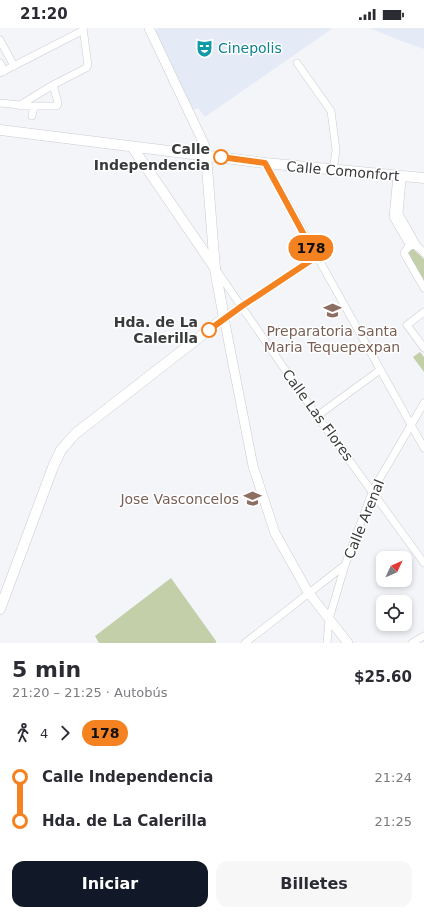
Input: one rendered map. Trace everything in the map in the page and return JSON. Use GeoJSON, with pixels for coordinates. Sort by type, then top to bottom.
{"type":"FeatureCollection","features":[{"type":"Feature","properties":{"kind":"main road","name":"Calle Comonfort"},"geometry":{"type":"LineString","coordinates":[[0,130],[133,148],[206,155],[333,171],[424,178]]}},
{"type":"Feature","properties":{"kind":"main road","name":"Calle Las Flores"},"geometry":{"type":"LineString","coordinates":[[133,148],[215,269]]}},
{"type":"Feature","properties":{"kind":"main road"},"geometry":{"type":"LineString","coordinates":[[0,608],[53,467],[62,450],[75,434],[224,318],[215,269],[206,155]]}},
{"type":"Feature","properties":{"kind":"street"},"geometry":{"type":"LineString","coordinates":[[149,28],[205,146],[206,155]]}},
{"type":"Feature","properties":{"kind":"street"},"geometry":{"type":"LineString","coordinates":[[0,63],[2,72],[83,30],[88,67],[53,85],[20,106]]}},
{"type":"Feature","properties":{"kind":"street"},"geometry":{"type":"LineString","coordinates":[[0,40],[14,66]]}},
{"type":"Feature","properties":{"kind":"street"},"geometry":{"type":"LineString","coordinates":[[296,63],[331,111],[336,150],[333,171]]}},
{"type":"Feature","properties":{"kind":"street"},"geometry":{"type":"LineString","coordinates":[[0,103],[34,107],[57,106],[58,103],[53,85]]}},
{"type":"Feature","properties":{"kind":"street"},"geometry":{"type":"LineString","coordinates":[[32,116],[34,107]]}},
{"type":"Feature","properties":{"kind":"street"},"geometry":{"type":"LineString","coordinates":[[265,163],[316,257],[424,448]]}},
{"type":"Feature","properties":{"kind":"street"},"geometry":{"type":"LineString","coordinates":[[400,176],[399,214],[414,246]]}},
{"type":"Feature","properties":{"kind":"street"},"geometry":{"type":"LineString","coordinates":[[400,176],[393,217],[414,246],[424,253]]}},
{"type":"Feature","properties":{"kind":"street"},"geometry":{"type":"LineString","coordinates":[[414,246],[405,251],[404,255],[424,288]]}},
{"type":"Feature","properties":{"kind":"street"},"geometry":{"type":"LineString","coordinates":[[316,257],[224,318],[252,466],[275,533],[308,592],[348,643]]}},
{"type":"Feature","properties":{"kind":"street","name":"Calle Las Flores"},"geometry":{"type":"LineString","coordinates":[[215,269],[317,416],[373,490],[424,563]]}},
{"type":"Feature","properties":{"kind":"street"},"geometry":{"type":"LineString","coordinates":[[424,312],[407,325],[424,348]]}},
{"type":"Feature","properties":{"kind":"street"},"geometry":{"type":"LineString","coordinates":[[317,416],[380,370]]}},
{"type":"Feature","properties":{"kind":"street","name":"Calle Arenal"},"geometry":{"type":"LineString","coordinates":[[327,643],[329,619],[345,565],[373,490],[410,424],[424,403]]}},
{"type":"Feature","properties":{"kind":"street"},"geometry":{"type":"LineString","coordinates":[[245,643],[308,592],[345,565]]}},
{"type":"Feature","properties":{"kind":"shaded area"},"geometry":{"type":"Polygon","coordinates":[[[159,28],[333,28],[205,117],[198,108],[193,110],[155,30],[159,28]]]}},
{"type":"Feature","properties":{"kind":"shaded area"},"geometry":{"type":"Polygon","coordinates":[[[369,28],[424,28],[424,49],[399,40],[369,28]]]}},
{"type":"Feature","properties":{"kind":"green space"},"geometry":{"type":"Polygon","coordinates":[[[412,248],[424,259],[424,286],[406,252],[412,248]]]}},
{"type":"Feature","properties":{"kind":"green space"},"geometry":{"type":"Polygon","coordinates":[[[420,352],[424,357],[424,372],[413,357],[420,352]]]}},
{"type":"Feature","properties":{"kind":"green space"},"geometry":{"type":"Polygon","coordinates":[[[171,578],[216,643],[99,643],[95,636],[171,578]]]}},
{"type":"Feature","properties":{"kind":"bus line","name":"178"},"geometry":{"type":"LineString","coordinates":[[209,330],[224,318],[316,257],[265,163],[221,157]]}},
{"type":"Feature","properties":{"kind":"place","name":"Cinepolis"},"geometry":{"type":"Point","coordinates":[205,48]}},
{"type":"Feature","properties":{"kind":"place","name":"Calle Independencia"},"geometry":{"type":"Point","coordinates":[221,157]}},
{"type":"Feature","properties":{"kind":"place","name":"Preparatoria Santa Maria Tequepexpan"},"geometry":{"type":"Point","coordinates":[332,311]}},
{"type":"Feature","properties":{"kind":"place","name":"Hda. de La Calerilla"},"geometry":{"type":"Point","coordinates":[209,330]}},
{"type":"Feature","properties":{"kind":"place","name":"Jose Vasconcelos"},"geometry":{"type":"Point","coordinates":[252,499]}}]}
